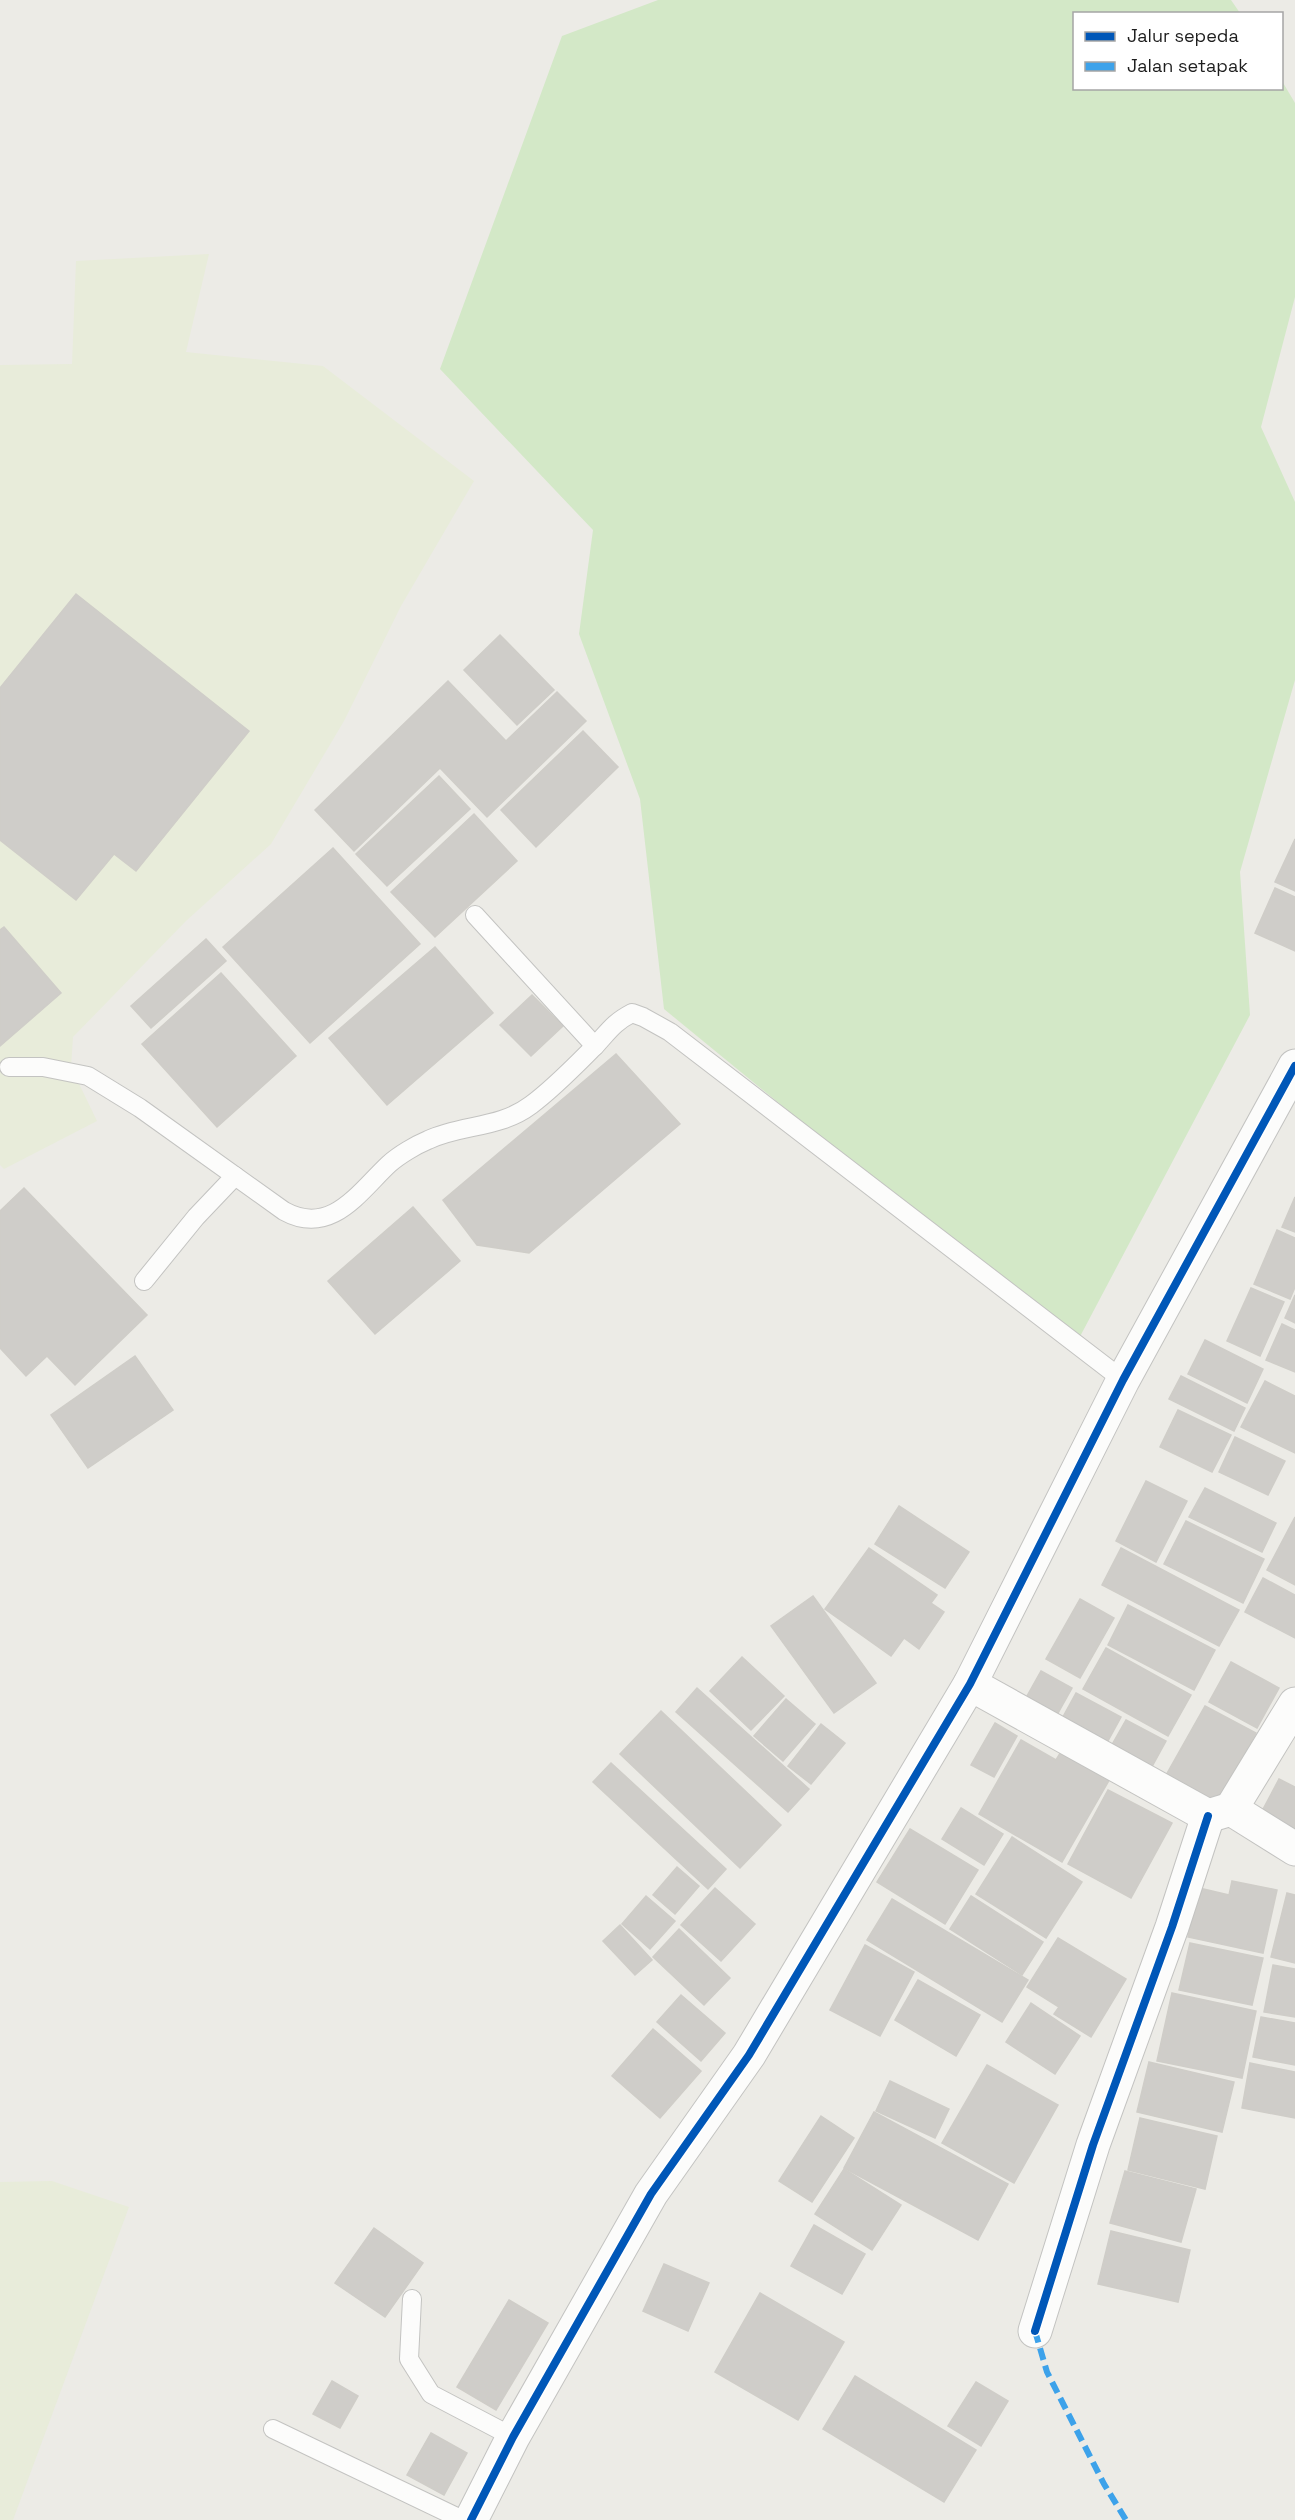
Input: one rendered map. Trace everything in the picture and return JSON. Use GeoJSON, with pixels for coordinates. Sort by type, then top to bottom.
{"type":"FeatureCollection","features":[{"type":"Feature","properties":{"kind":"street"},"geometry":{"type":"LineString","coordinates":[[471,2520],[513,2437],[651,2194],[749,2055],[970,1684],[1123,1380],[1292,1079]]}},
{"type":"Feature","properties":{"kind":"street"},"geometry":{"type":"LineString","coordinates":[[970,1684],[1219,1813],[1295,1849]]}},
{"type":"Feature","properties":{"kind":"street"},"geometry":{"type":"LineString","coordinates":[[1035,2331],[1093,2145],[1172,1927],[1219,1813],[1295,1704]]}},
{"type":"Feature","properties":{"kind":"lane"},"geometry":{"type":"LineString","coordinates":[[475,915],[595,1046]]}},
{"type":"Feature","properties":{"kind":"lane"},"geometry":{"type":"LineString","coordinates":[[9,1067],[43,1067],[88,1076],[140,1108],[299,1219],[317,1220],[340,1210],[361,1194],[391,1162],[429,1139],[495,1123],[529,1107],[595,1046],[616,1022],[632,1013],[670,1032],[1123,1380]]}},
{"type":"Feature","properties":{"kind":"lane"},"geometry":{"type":"LineString","coordinates":[[144,1281],[196,1217],[235,1176]]}},
{"type":"Feature","properties":{"kind":"lane"},"geometry":{"type":"LineString","coordinates":[[412,2299],[409,2359],[431,2394],[513,2437]]}},
{"type":"Feature","properties":{"kind":"lane"},"geometry":{"type":"LineString","coordinates":[[273,2429],[463,2520]]}},
{"type":"Feature","properties":{"kind":"green space"},"geometry":{"type":"Polygon","coordinates":[[[658,0],[1231,0],[1239,12],[1073,12],[1073,90],[1283,90],[1283,83],[1295,103],[1295,297],[1261,427],[1295,502],[1295,680],[1240,872],[1250,1015],[1075,1346],[664,1009],[640,799],[579,634],[593,530],[440,369],[562,36],[658,0]]]}},
{"type":"Feature","properties":{"kind":"green space"},"geometry":{"type":"Polygon","coordinates":[[[209,254],[186,352],[323,366],[474,481],[401,606],[344,721],[271,844],[186,921],[73,1037],[71,1067],[97,1121],[4,1169],[0,1165],[0,365],[72,364],[76,261],[209,254]]]}},
{"type":"Feature","properties":{"kind":"green space"},"geometry":{"type":"Polygon","coordinates":[[[52,2181],[129,2207],[13,2520],[0,2520],[0,2182],[52,2181]]]}},
{"type":"Feature","properties":{"kind":"building"},"geometry":{"type":"Polygon","coordinates":[[[76,594],[249,731],[136,871],[114,854],[76,900],[0,840],[0,688],[76,594]]]}},
{"type":"Feature","properties":{"kind":"building"},"geometry":{"type":"Polygon","coordinates":[[[500,635],[554,690],[517,725],[464,670],[500,635]]]}},
{"type":"Feature","properties":{"kind":"building"},"geometry":{"type":"Polygon","coordinates":[[[448,681],[506,741],[557,692],[586,721],[487,817],[440,768],[354,851],[315,810],[448,681]]]}},
{"type":"Feature","properties":{"kind":"building"},"geometry":{"type":"Polygon","coordinates":[[[583,731],[618,767],[536,847],[501,810],[583,731]]]}},
{"type":"Feature","properties":{"kind":"building"},"geometry":{"type":"Polygon","coordinates":[[[439,776],[470,809],[387,886],[356,854],[439,776]]]}},
{"type":"Feature","properties":{"kind":"building"},"geometry":{"type":"Polygon","coordinates":[[[474,814],[517,861],[435,937],[391,892],[474,814]]]}},
{"type":"Feature","properties":{"kind":"building"},"geometry":{"type":"Polygon","coordinates":[[[1295,839],[1295,891],[1275,882],[1295,839]]]}},
{"type":"Feature","properties":{"kind":"building"},"geometry":{"type":"Polygon","coordinates":[[[333,848],[420,944],[310,1043],[223,947],[333,848]]]}},
{"type":"Feature","properties":{"kind":"building"},"geometry":{"type":"Polygon","coordinates":[[[1275,888],[1295,897],[1295,951],[1255,933],[1275,888]]]}},
{"type":"Feature","properties":{"kind":"building"},"geometry":{"type":"Polygon","coordinates":[[[4,927],[61,993],[0,1046],[0,930],[4,927]]]}},
{"type":"Feature","properties":{"kind":"building"},"geometry":{"type":"Polygon","coordinates":[[[206,939],[226,961],[151,1028],[131,1006],[206,939]]]}},
{"type":"Feature","properties":{"kind":"building"},"geometry":{"type":"Polygon","coordinates":[[[435,947],[493,1013],[387,1105],[329,1038],[435,947]]]}},
{"type":"Feature","properties":{"kind":"building"},"geometry":{"type":"Polygon","coordinates":[[[221,973],[296,1056],[217,1127],[142,1044],[221,973]]]}},
{"type":"Feature","properties":{"kind":"building"},"geometry":{"type":"Polygon","coordinates":[[[532,995],[563,1026],[531,1056],[500,1025],[532,995]]]}},
{"type":"Feature","properties":{"kind":"building"},"geometry":{"type":"Polygon","coordinates":[[[616,1054],[680,1124],[529,1253],[477,1245],[443,1200],[616,1054]]]}},
{"type":"Feature","properties":{"kind":"building"},"geometry":{"type":"Polygon","coordinates":[[[24,1188],[147,1315],[75,1385],[47,1356],[26,1376],[0,1348],[0,1211],[24,1188]]]}},
{"type":"Feature","properties":{"kind":"building"},"geometry":{"type":"Polygon","coordinates":[[[1295,1197],[1295,1232],[1282,1227],[1295,1197]]]}},
{"type":"Feature","properties":{"kind":"building"},"geometry":{"type":"Polygon","coordinates":[[[413,1207],[460,1261],[375,1334],[328,1281],[413,1207]]]}},
{"type":"Feature","properties":{"kind":"building"},"geometry":{"type":"Polygon","coordinates":[[[1277,1230],[1295,1238],[1295,1287],[1290,1299],[1254,1284],[1277,1230]]]}},
{"type":"Feature","properties":{"kind":"building"},"geometry":{"type":"Polygon","coordinates":[[[1251,1288],[1284,1302],[1260,1356],[1227,1341],[1251,1288]]]}},
{"type":"Feature","properties":{"kind":"building"},"geometry":{"type":"Polygon","coordinates":[[[1295,1295],[1295,1323],[1285,1318],[1295,1295]]]}},
{"type":"Feature","properties":{"kind":"building"},"geometry":{"type":"Polygon","coordinates":[[[1282,1324],[1295,1330],[1295,1372],[1266,1360],[1282,1324]]]}},
{"type":"Feature","properties":{"kind":"building"},"geometry":{"type":"Polygon","coordinates":[[[1205,1340],[1263,1369],[1247,1403],[1188,1374],[1205,1340]]]}},
{"type":"Feature","properties":{"kind":"building"},"geometry":{"type":"Polygon","coordinates":[[[135,1356],[173,1410],[88,1468],[51,1415],[135,1356]]]}},
{"type":"Feature","properties":{"kind":"building"},"geometry":{"type":"Polygon","coordinates":[[[1181,1376],[1245,1408],[1234,1431],[1169,1399],[1181,1376]]]}},
{"type":"Feature","properties":{"kind":"building"},"geometry":{"type":"Polygon","coordinates":[[[1265,1381],[1295,1396],[1295,1453],[1241,1427],[1265,1381]]]}},
{"type":"Feature","properties":{"kind":"building"},"geometry":{"type":"Polygon","coordinates":[[[1178,1410],[1231,1435],[1212,1472],[1160,1447],[1178,1410]]]}},
{"type":"Feature","properties":{"kind":"building"},"geometry":{"type":"Polygon","coordinates":[[[1235,1437],[1285,1461],[1268,1495],[1219,1472],[1235,1437]]]}},
{"type":"Feature","properties":{"kind":"building"},"geometry":{"type":"Polygon","coordinates":[[[1146,1481],[1187,1501],[1156,1562],[1116,1541],[1146,1481]]]}},
{"type":"Feature","properties":{"kind":"building"},"geometry":{"type":"Polygon","coordinates":[[[1205,1488],[1276,1523],[1262,1552],[1189,1517],[1205,1488]]]}},
{"type":"Feature","properties":{"kind":"building"},"geometry":{"type":"Polygon","coordinates":[[[899,1506],[969,1552],[945,1588],[875,1544],[899,1506]]]}},
{"type":"Feature","properties":{"kind":"building"},"geometry":{"type":"Polygon","coordinates":[[[1295,1517],[1295,1585],[1267,1570],[1295,1517]]]}},
{"type":"Feature","properties":{"kind":"building"},"geometry":{"type":"Polygon","coordinates":[[[1186,1521],[1264,1559],[1243,1603],[1164,1564],[1186,1521]]]}},
{"type":"Feature","properties":{"kind":"building"},"geometry":{"type":"Polygon","coordinates":[[[869,1548],[937,1595],[931,1603],[944,1612],[919,1649],[904,1638],[891,1656],[825,1609],[869,1548]]]}},
{"type":"Feature","properties":{"kind":"building"},"geometry":{"type":"Polygon","coordinates":[[[1121,1548],[1239,1610],[1219,1646],[1102,1585],[1121,1548]]]}},
{"type":"Feature","properties":{"kind":"building"},"geometry":{"type":"Polygon","coordinates":[[[1263,1578],[1295,1595],[1295,1638],[1245,1612],[1263,1578]]]}},
{"type":"Feature","properties":{"kind":"building"},"geometry":{"type":"Polygon","coordinates":[[[813,1596],[876,1683],[834,1713],[771,1626],[813,1596]]]}},
{"type":"Feature","properties":{"kind":"building"},"geometry":{"type":"Polygon","coordinates":[[[1080,1599],[1114,1618],[1080,1678],[1046,1659],[1080,1599]]]}},
{"type":"Feature","properties":{"kind":"building"},"geometry":{"type":"Polygon","coordinates":[[[1128,1605],[1215,1650],[1194,1690],[1108,1645],[1128,1605]]]}},
{"type":"Feature","properties":{"kind":"building"},"geometry":{"type":"Polygon","coordinates":[[[1106,1648],[1191,1695],[1168,1736],[1083,1689],[1106,1648]]]}},
{"type":"Feature","properties":{"kind":"building"},"geometry":{"type":"Polygon","coordinates":[[[742,1657],[784,1696],[751,1730],[710,1691],[742,1657]]]}},
{"type":"Feature","properties":{"kind":"building"},"geometry":{"type":"Polygon","coordinates":[[[1231,1662],[1279,1688],[1257,1728],[1209,1702],[1231,1662]]]}},
{"type":"Feature","properties":{"kind":"building"},"geometry":{"type":"Polygon","coordinates":[[[1041,1671],[1072,1688],[1053,1722],[1022,1705],[1041,1671]]]}},
{"type":"Feature","properties":{"kind":"building"},"geometry":{"type":"Polygon","coordinates":[[[697,1688],[809,1789],[788,1812],[676,1712],[697,1688]]]}},
{"type":"Feature","properties":{"kind":"building"},"geometry":{"type":"Polygon","coordinates":[[[1076,1693],[1121,1717],[1103,1750],[1058,1726],[1076,1693]]]}},
{"type":"Feature","properties":{"kind":"building"},"geometry":{"type":"Polygon","coordinates":[[[786,1699],[815,1724],[783,1761],[754,1736],[786,1699]]]}},
{"type":"Feature","properties":{"kind":"building"},"geometry":{"type":"Polygon","coordinates":[[[1205,1706],[1256,1733],[1215,1805],[1165,1777],[1205,1706]]]}},
{"type":"Feature","properties":{"kind":"building"},"geometry":{"type":"Polygon","coordinates":[[[661,1711],[781,1825],[740,1868],[620,1754],[661,1711]]]}},
{"type":"Feature","properties":{"kind":"building"},"geometry":{"type":"Polygon","coordinates":[[[1126,1720],[1166,1741],[1149,1772],[1109,1750],[1126,1720]]]}},
{"type":"Feature","properties":{"kind":"building"},"geometry":{"type":"Polygon","coordinates":[[[995,1723],[1017,1736],[994,1777],[971,1765],[995,1723]]]}},
{"type":"Feature","properties":{"kind":"building"},"geometry":{"type":"Polygon","coordinates":[[[821,1724],[845,1743],[811,1784],[788,1766],[821,1724]]]}},
{"type":"Feature","properties":{"kind":"building"},"geometry":{"type":"Polygon","coordinates":[[[1021,1740],[1056,1760],[1062,1750],[1111,1777],[1062,1862],[979,1814],[1021,1740]]]}},
{"type":"Feature","properties":{"kind":"building"},"geometry":{"type":"Polygon","coordinates":[[[611,1763],[726,1869],[708,1889],[593,1782],[611,1763]]]}},
{"type":"Feature","properties":{"kind":"building"},"geometry":{"type":"Polygon","coordinates":[[[1279,1779],[1295,1787],[1295,1833],[1260,1815],[1279,1779]]]}},
{"type":"Feature","properties":{"kind":"building"},"geometry":{"type":"Polygon","coordinates":[[[1108,1790],[1172,1823],[1131,1898],[1068,1864],[1108,1790]]]}},
{"type":"Feature","properties":{"kind":"building"},"geometry":{"type":"Polygon","coordinates":[[[961,1808],[1003,1834],[984,1865],[942,1839],[961,1808]]]}},
{"type":"Feature","properties":{"kind":"building"},"geometry":{"type":"Polygon","coordinates":[[[910,1829],[978,1870],[945,1924],[877,1882],[910,1829]]]}},
{"type":"Feature","properties":{"kind":"building"},"geometry":{"type":"Polygon","coordinates":[[[1012,1837],[1082,1882],[1046,1938],[976,1894],[1012,1837]]]}},
{"type":"Feature","properties":{"kind":"building"},"geometry":{"type":"Polygon","coordinates":[[[677,1867],[699,1886],[675,1914],[653,1895],[677,1867]]]}},
{"type":"Feature","properties":{"kind":"building"},"geometry":{"type":"Polygon","coordinates":[[[1232,1881],[1277,1890],[1263,1953],[1188,1937],[1199,1888],[1229,1895],[1232,1881]]]}},
{"type":"Feature","properties":{"kind":"building"},"geometry":{"type":"Polygon","coordinates":[[[715,1888],[755,1924],[721,1961],[681,1925],[715,1888]]]}},
{"type":"Feature","properties":{"kind":"building"},"geometry":{"type":"Polygon","coordinates":[[[1287,1893],[1295,1895],[1295,1963],[1271,1957],[1287,1893]]]}},
{"type":"Feature","properties":{"kind":"building"},"geometry":{"type":"Polygon","coordinates":[[[646,1896],[675,1921],[650,1949],[622,1924],[646,1896]]]}},
{"type":"Feature","properties":{"kind":"building"},"geometry":{"type":"Polygon","coordinates":[[[971,1896],[1043,1942],[1022,1975],[950,1929],[971,1896]]]}},
{"type":"Feature","properties":{"kind":"building"},"geometry":{"type":"Polygon","coordinates":[[[892,1899],[1028,1980],[1002,2022],[867,1940],[892,1899]]]}},
{"type":"Feature","properties":{"kind":"building"},"geometry":{"type":"Polygon","coordinates":[[[620,1925],[652,1960],[635,1975],[603,1941],[620,1925]]]}},
{"type":"Feature","properties":{"kind":"building"},"geometry":{"type":"Polygon","coordinates":[[[679,1929],[730,1978],[704,2005],[653,1957],[679,1929]]]}},
{"type":"Feature","properties":{"kind":"building"},"geometry":{"type":"Polygon","coordinates":[[[1058,1938],[1126,1979],[1091,2037],[1054,2014],[1059,2007],[1027,1987],[1058,1938]]]}},
{"type":"Feature","properties":{"kind":"building"},"geometry":{"type":"Polygon","coordinates":[[[1190,1943],[1263,1958],[1252,2005],[1179,1990],[1190,1943]]]}},
{"type":"Feature","properties":{"kind":"building"},"geometry":{"type":"Polygon","coordinates":[[[865,1945],[914,1972],[880,2036],[830,2010],[865,1945]]]}},
{"type":"Feature","properties":{"kind":"building"},"geometry":{"type":"Polygon","coordinates":[[[1273,1965],[1295,1969],[1295,2017],[1264,2012],[1273,1965]]]}},
{"type":"Feature","properties":{"kind":"building"},"geometry":{"type":"Polygon","coordinates":[[[918,1980],[980,2015],[956,2056],[895,2020],[918,1980]]]}},
{"type":"Feature","properties":{"kind":"building"},"geometry":{"type":"Polygon","coordinates":[[[1172,1993],[1256,2011],[1242,2078],[1157,2061],[1172,1993]]]}},
{"type":"Feature","properties":{"kind":"building"},"geometry":{"type":"Polygon","coordinates":[[[681,1995],[725,2033],[701,2061],[657,2022],[681,1995]]]}},
{"type":"Feature","properties":{"kind":"building"},"geometry":{"type":"Polygon","coordinates":[[[1031,2003],[1080,2036],[1055,2074],[1006,2042],[1031,2003]]]}},
{"type":"Feature","properties":{"kind":"building"},"geometry":{"type":"Polygon","coordinates":[[[1261,2017],[1295,2023],[1295,2065],[1253,2057],[1261,2017]]]}},
{"type":"Feature","properties":{"kind":"building"},"geometry":{"type":"Polygon","coordinates":[[[653,2029],[701,2071],[660,2118],[612,2076],[653,2029]]]}},
{"type":"Feature","properties":{"kind":"building"},"geometry":{"type":"Polygon","coordinates":[[[1149,2062],[1234,2082],[1222,2132],[1137,2112],[1149,2062]]]}},
{"type":"Feature","properties":{"kind":"building"},"geometry":{"type":"Polygon","coordinates":[[[1250,2063],[1295,2072],[1295,2118],[1242,2108],[1250,2063]]]}},
{"type":"Feature","properties":{"kind":"building"},"geometry":{"type":"Polygon","coordinates":[[[987,2065],[1058,2105],[1014,2183],[942,2143],[987,2065]]]}},
{"type":"Feature","properties":{"kind":"building"},"geometry":{"type":"Polygon","coordinates":[[[890,2081],[949,2109],[935,2138],[876,2111],[890,2081]]]}},
{"type":"Feature","properties":{"kind":"building"},"geometry":{"type":"Polygon","coordinates":[[[874,2112],[1008,2184],[978,2240],[844,2168],[874,2112]]]}},
{"type":"Feature","properties":{"kind":"building"},"geometry":{"type":"Polygon","coordinates":[[[821,2116],[854,2138],[812,2202],[779,2181],[821,2116]]]}},
{"type":"Feature","properties":{"kind":"building"},"geometry":{"type":"Polygon","coordinates":[[[1140,2118],[1217,2136],[1205,2189],[1128,2170],[1140,2118]]]}},
{"type":"Feature","properties":{"kind":"building"},"geometry":{"type":"Polygon","coordinates":[[[844,2169],[901,2205],[872,2250],[815,2214],[844,2169]]]}},
{"type":"Feature","properties":{"kind":"building"},"geometry":{"type":"Polygon","coordinates":[[[1125,2171],[1196,2189],[1181,2242],[1110,2223],[1125,2171]]]}},
{"type":"Feature","properties":{"kind":"building"},"geometry":{"type":"Polygon","coordinates":[[[814,2225],[865,2254],[842,2294],[791,2266],[814,2225]]]}},
{"type":"Feature","properties":{"kind":"building"},"geometry":{"type":"Polygon","coordinates":[[[374,2228],[423,2263],[385,2317],[335,2283],[374,2228]]]}},
{"type":"Feature","properties":{"kind":"building"},"geometry":{"type":"Polygon","coordinates":[[[1111,2231],[1190,2250],[1178,2302],[1098,2284],[1111,2231]]]}},
{"type":"Feature","properties":{"kind":"building"},"geometry":{"type":"Polygon","coordinates":[[[664,2264],[709,2283],[688,2331],[643,2311],[664,2264]]]}},
{"type":"Feature","properties":{"kind":"building"},"geometry":{"type":"Polygon","coordinates":[[[760,2293],[844,2342],[798,2420],[715,2372],[760,2293]]]}},
{"type":"Feature","properties":{"kind":"building"},"geometry":{"type":"Polygon","coordinates":[[[509,2300],[548,2323],[496,2410],[457,2387],[509,2300]]]}},
{"type":"Feature","properties":{"kind":"building"},"geometry":{"type":"Polygon","coordinates":[[[855,2376],[976,2450],[944,2502],[823,2429],[855,2376]]]}},
{"type":"Feature","properties":{"kind":"building"},"geometry":{"type":"Polygon","coordinates":[[[332,2381],[358,2396],[340,2428],[313,2414],[332,2381]]]}},
{"type":"Feature","properties":{"kind":"building"},"geometry":{"type":"Polygon","coordinates":[[[976,2382],[1008,2401],[981,2446],[948,2426],[976,2382]]]}},
{"type":"Feature","properties":{"kind":"building"},"geometry":{"type":"Polygon","coordinates":[[[431,2433],[467,2453],[444,2495],[407,2475],[431,2433]]]}},
{"type":"Feature","properties":{"kind":"marked path"},"geometry":{"type":"LineString","coordinates":[[1035,2331],[1047,2372],[1104,2484],[1126,2520]]}},
{"type":"Feature","properties":{"kind":"cycle path"},"geometry":{"type":"LineString","coordinates":[[471,2520],[513,2437],[651,2194],[749,2055],[970,1684],[1123,1380],[1295,1066]]}},
{"type":"Feature","properties":{"kind":"cycle path"},"geometry":{"type":"LineString","coordinates":[[1035,2331],[1093,2145],[1172,1927],[1208,1816]]}}]}
